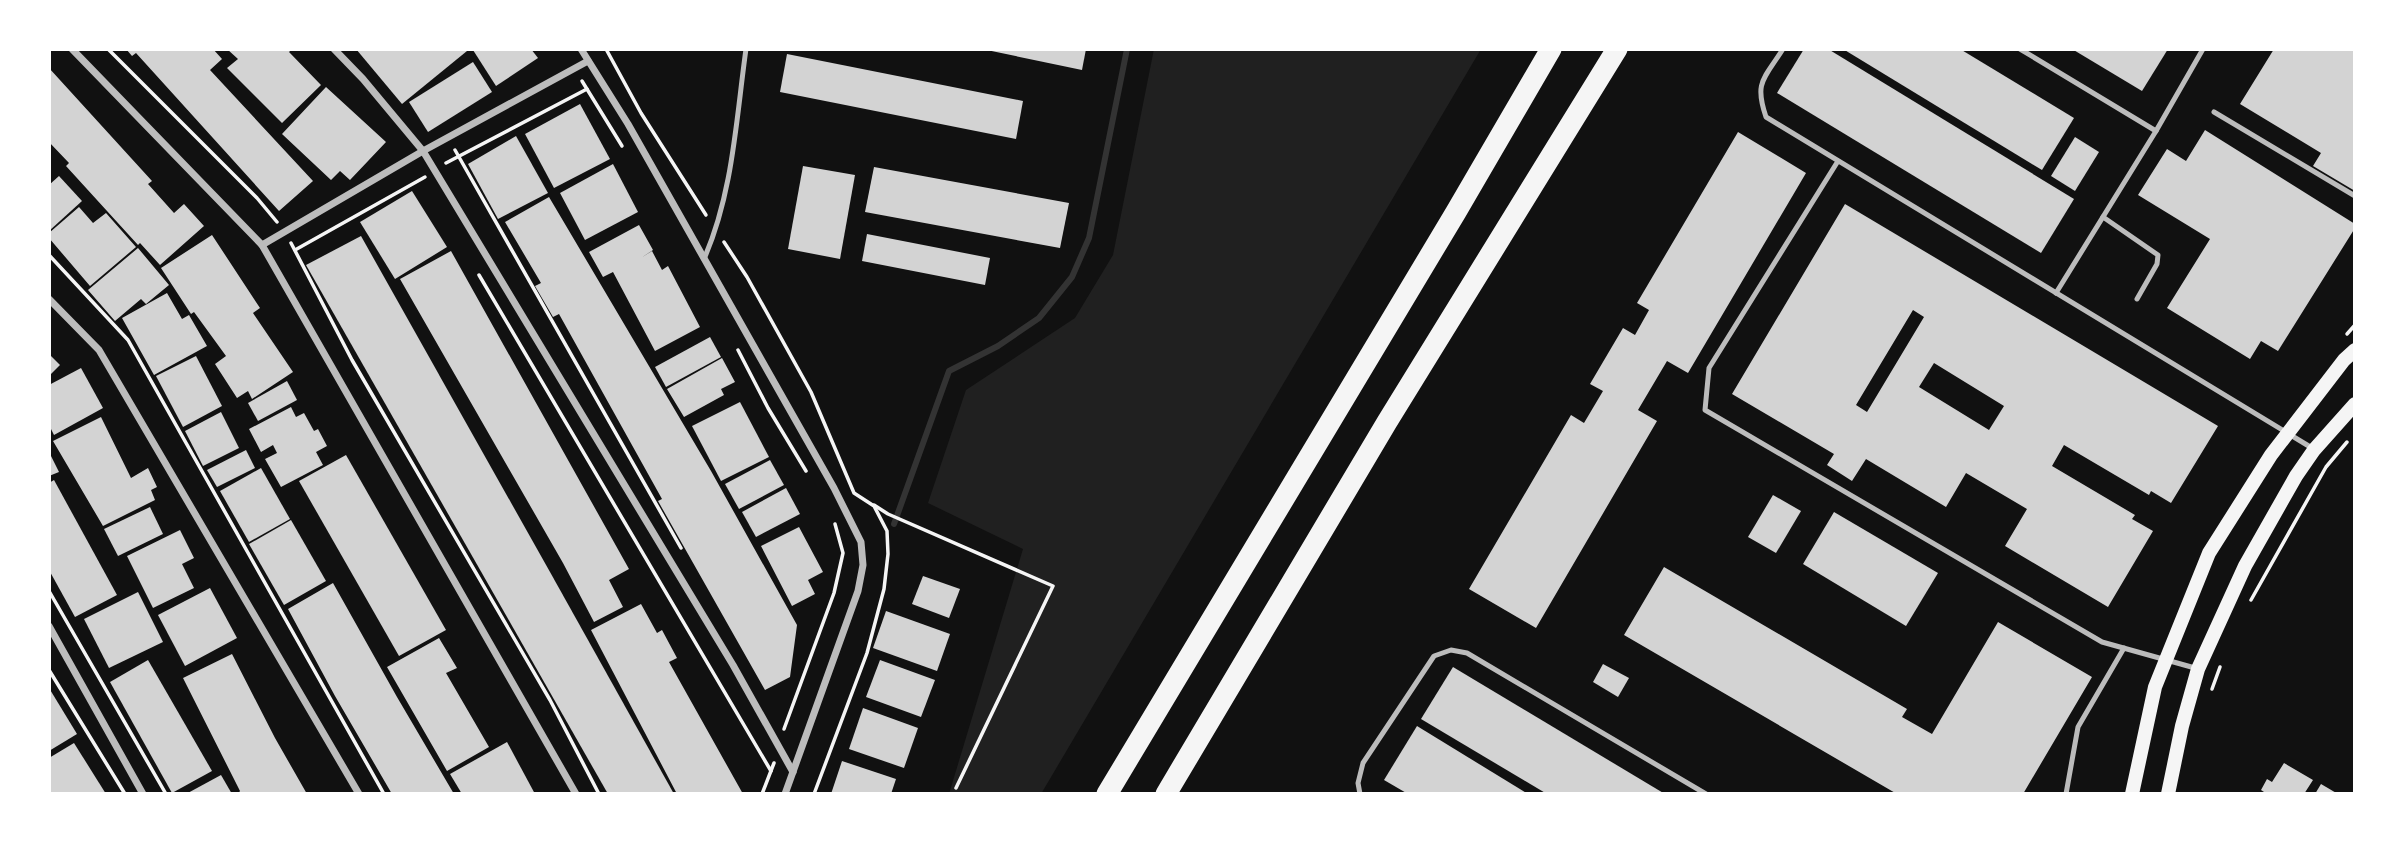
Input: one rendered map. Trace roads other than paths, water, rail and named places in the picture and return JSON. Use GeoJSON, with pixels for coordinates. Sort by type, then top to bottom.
{"type":"FeatureCollection","features":[{"type":"Feature","properties":{"kind":"highway"},"geometry":{"type":"LineString","coordinates":[[1107,794],[1449,224],[1550,49]]}},
{"type":"Feature","properties":{"kind":"highway"},"geometry":{"type":"LineString","coordinates":[[1166,794],[1387,422],[1617,49]]}},
{"type":"Feature","properties":{"kind":"main road"},"geometry":{"type":"LineString","coordinates":[[2132,794],[2155,687],[2209,553],[2271,455],[2344,360],[2355,350]]}},
{"type":"Feature","properties":{"kind":"main road"},"geometry":{"type":"LineString","coordinates":[[2168,794],[2182,726],[2198,669],[2245,566],[2296,476],[2314,450],[2355,404]]}},
{"type":"Feature","properties":{"kind":"street"},"geometry":{"type":"LineString","coordinates":[[72,49],[262,245],[576,794]]}},
{"type":"Feature","properties":{"kind":"street"},"geometry":{"type":"LineString","coordinates":[[334,49],[423,150],[733,665],[793,772]]}},
{"type":"Feature","properties":{"kind":"street"},"geometry":{"type":"LineString","coordinates":[[581,49],[628,124],[834,488],[861,542],[863,565],[858,591],[785,794]]}},
{"type":"Feature","properties":{"kind":"street"},"geometry":{"type":"LineString","coordinates":[[262,245],[423,150],[588,61]]}},
{"type":"Feature","properties":{"kind":"street"},"geometry":{"type":"LineString","coordinates":[[49,299],[99,350],[359,794]]}},
{"type":"Feature","properties":{"kind":"street"},"geometry":{"type":"LineString","coordinates":[[49,626],[143,794]]}},
{"type":"Feature","properties":{"kind":"lane"},"geometry":{"type":"LineString","coordinates":[[704,259],[724,204],[746,49]]}},
{"type":"Feature","properties":{"kind":"lane"},"geometry":{"type":"LineString","coordinates":[[1783,49],[1760,85],[1759,97],[1766,117],[2314,450]]}},
{"type":"Feature","properties":{"kind":"lane"},"geometry":{"type":"LineString","coordinates":[[2020,49],[2156,131]]}},
{"type":"Feature","properties":{"kind":"lane"},"geometry":{"type":"LineString","coordinates":[[2056,293],[2203,49]]}},
{"type":"Feature","properties":{"kind":"lane"},"geometry":{"type":"LineString","coordinates":[[2214,112],[2355,196]]}},
{"type":"Feature","properties":{"kind":"lane"},"geometry":{"type":"LineString","coordinates":[[1838,161],[1709,368],[1705,410],[2102,642],[2198,669]]}},
{"type":"Feature","properties":{"kind":"lane"},"geometry":{"type":"LineString","coordinates":[[2103,217],[2158,255],[2157,264],[2137,299]]}},
{"type":"Feature","properties":{"kind":"lane"},"geometry":{"type":"LineString","coordinates":[[2066,794],[2078,727],[2124,648]]}},
{"type":"Feature","properties":{"kind":"lane"},"geometry":{"type":"LineString","coordinates":[[1360,794],[1358,783],[1363,764],[1434,656],[1451,650],[1467,653],[1706,794]]}},
{"type":"Feature","properties":{"kind":"waterway"},"geometry":{"type":"LineString","coordinates":[[894,524],[949,371],[998,346],[1039,318],[1072,277],[1089,238],[1127,49]]}}]}
